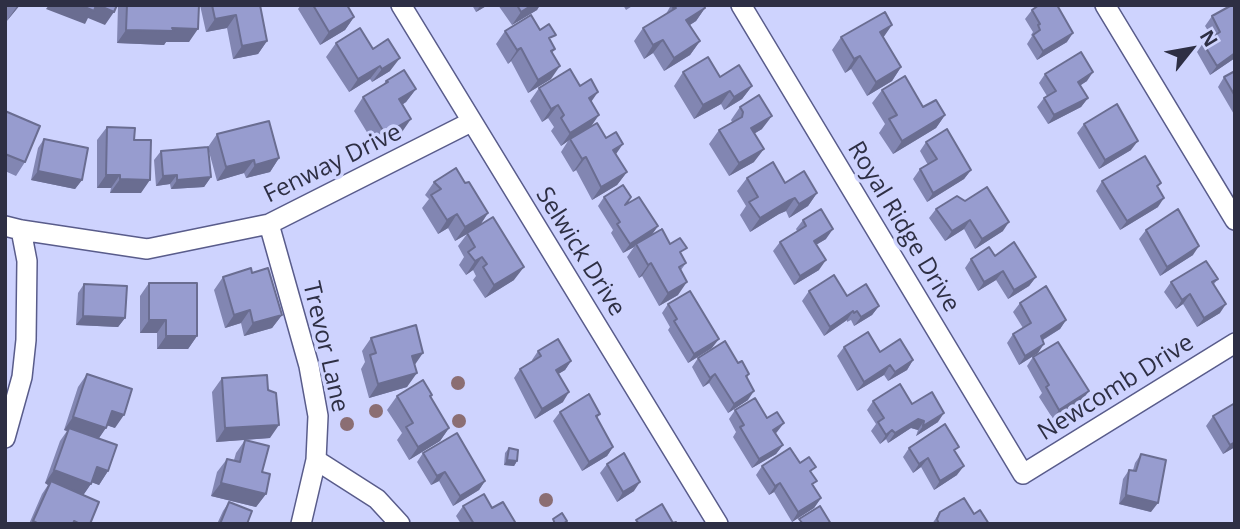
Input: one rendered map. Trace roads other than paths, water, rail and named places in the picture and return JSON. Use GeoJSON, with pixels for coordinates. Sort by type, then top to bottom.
{"type":"FeatureCollection","features":[{"type":"Feature","properties":{"kind":"street","name":"Selwick Drive"},"geometry":{"type":"LineString","coordinates":[[401,5],[718,524]]}},
{"type":"Feature","properties":{"kind":"street","name":"Royal Ridge Drive"},"geometry":{"type":"LineString","coordinates":[[741,5],[1023,474]]}},
{"type":"Feature","properties":{"kind":"street"},"geometry":{"type":"LineString","coordinates":[[1105,5],[1235,220]]}},
{"type":"Feature","properties":{"kind":"street","name":"Fenway Drive"},"geometry":{"type":"LineString","coordinates":[[13,228],[147,248],[269,224],[471,122]]}},
{"type":"Feature","properties":{"kind":"street","name":"Trevor Lane"},"geometry":{"type":"LineString","coordinates":[[269,224],[314,387],[318,437],[316,460],[301,524]]}},
{"type":"Feature","properties":{"kind":"street"},"geometry":{"type":"LineString","coordinates":[[5,438],[22,377],[26,340],[27,261],[13,228]]}},
{"type":"Feature","properties":{"kind":"street","name":"Newcomb Drive"},"geometry":{"type":"LineString","coordinates":[[1023,474],[1235,343]]}},
{"type":"Feature","properties":{"kind":"street"},"geometry":{"type":"LineString","coordinates":[[316,460],[377,499],[400,524]]}}]}
